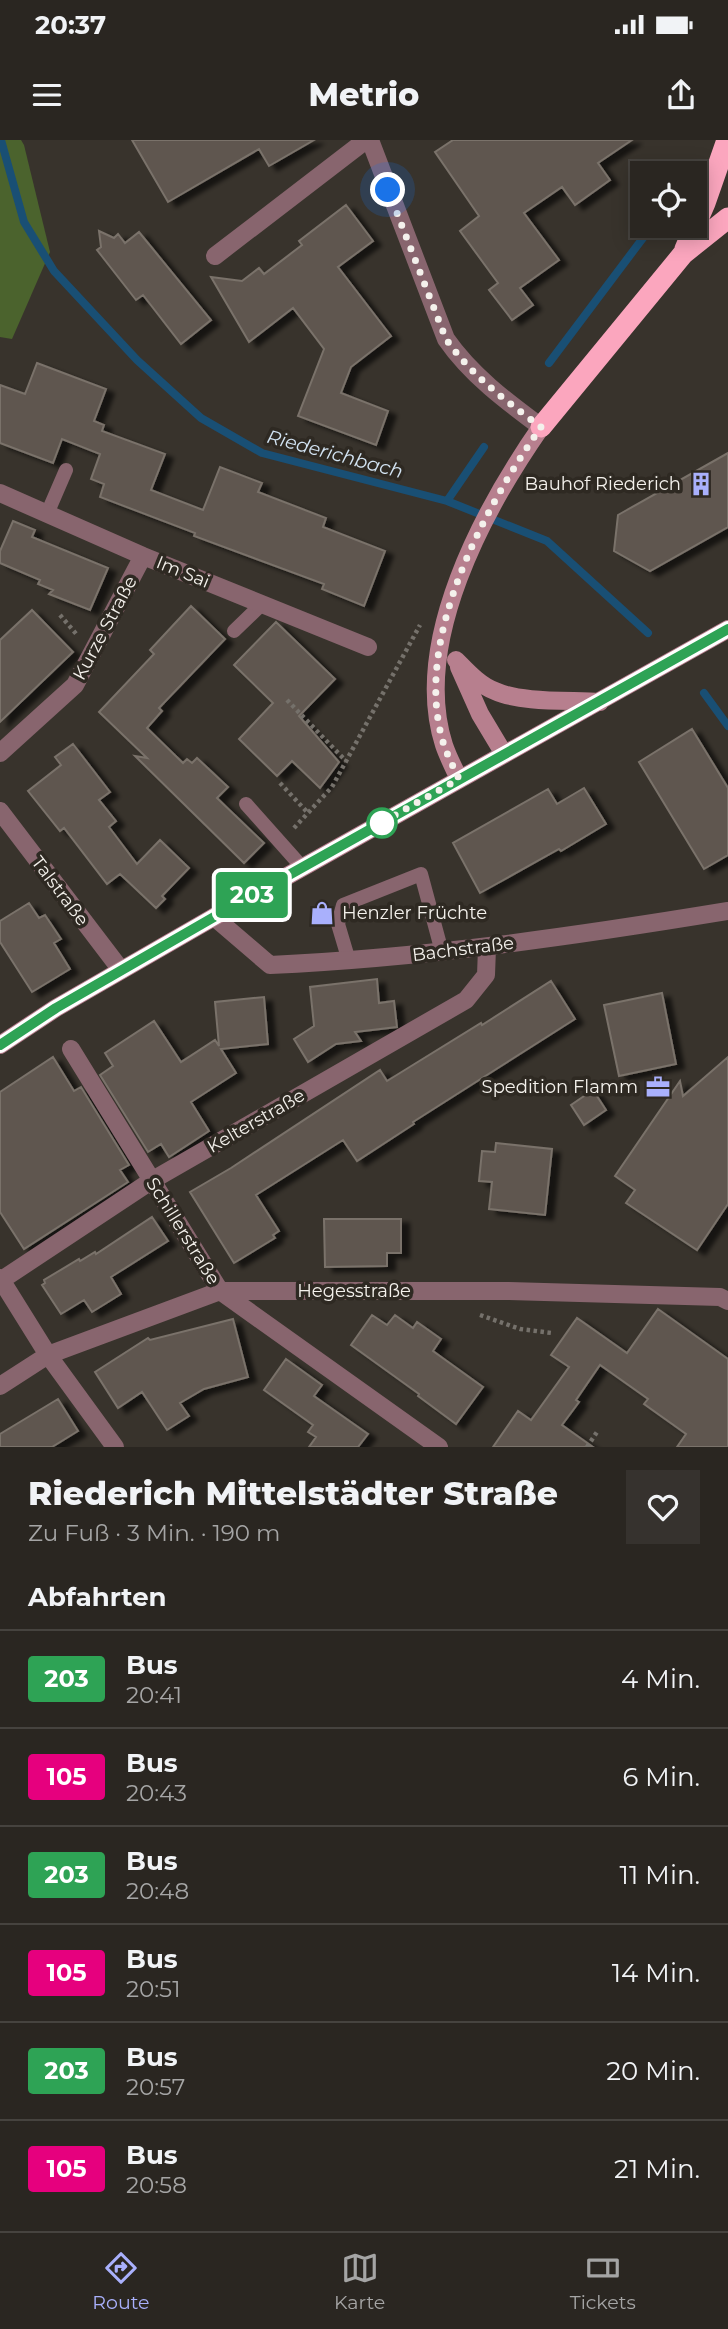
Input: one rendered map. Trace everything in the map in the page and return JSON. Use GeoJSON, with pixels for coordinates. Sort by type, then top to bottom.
{"type":"FeatureCollection","features":[{"type":"Feature","properties":{"kind":"highway"},"geometry":{"type":"LineString","coordinates":[[683,254],[705,203],[727,140]]}},
{"type":"Feature","properties":{"kind":"highway"},"geometry":{"type":"LineString","coordinates":[[541,427],[683,254],[728,218]]}},
{"type":"Feature","properties":{"kind":"main road"},"geometry":{"type":"LineString","coordinates":[[459,779],[444,744],[437,696],[441,641],[454,586],[467,556],[499,490],[541,427]]}},
{"type":"Feature","properties":{"kind":"main road"},"geometry":{"type":"LineString","coordinates":[[449,615],[456,660],[480,714],[504,754]]}},
{"type":"Feature","properties":{"kind":"main road"},"geometry":{"type":"LineString","coordinates":[[0,1045],[121,970],[728,629]]}},
{"type":"Feature","properties":{"kind":"main road"},"geometry":{"type":"LineString","coordinates":[[456,660],[473,677],[494,691],[514,697],[600,702]]}},
{"type":"Feature","properties":{"kind":"street"},"geometry":{"type":"LineString","coordinates":[[215,256],[368,140],[446,339],[461,361],[507,402],[541,427]]}},
{"type":"Feature","properties":{"kind":"street","name":"Im Sai"},"geometry":{"type":"LineString","coordinates":[[0,494],[143,556],[368,647]]}},
{"type":"Feature","properties":{"kind":"street","name":"Kurze Straße"},"geometry":{"type":"LineString","coordinates":[[0,753],[75,685],[143,556]]}},
{"type":"Feature","properties":{"kind":"street","name":"Talstraße"},"geometry":{"type":"LineString","coordinates":[[0,811],[121,970]]}},
{"type":"Feature","properties":{"kind":"street","name":"Bachstraße"},"geometry":{"type":"LineString","coordinates":[[214,917],[270,965],[349,961],[487,948],[728,911]]}},
{"type":"Feature","properties":{"kind":"street","name":"Kelterstraße"},"geometry":{"type":"LineString","coordinates":[[1,1280],[151,1181],[466,1000],[486,975],[487,948]]}},
{"type":"Feature","properties":{"kind":"street","name":"Schillerstraße"},"geometry":{"type":"LineString","coordinates":[[71,1049],[220,1290],[439,1447]]}},
{"type":"Feature","properties":{"kind":"street"},"geometry":{"type":"LineString","coordinates":[[1,1280],[48,1355],[115,1447]]}},
{"type":"Feature","properties":{"kind":"street","name":"Hegesstraße"},"geometry":{"type":"LineString","coordinates":[[0,1386],[48,1355],[220,1290],[470,1291],[720,1297],[728,1301]]}},
{"type":"Feature","properties":{"kind":"lane"},"geometry":{"type":"LineString","coordinates":[[47,514],[66,470]]}},
{"type":"Feature","properties":{"kind":"lane"},"geometry":{"type":"LineString","coordinates":[[234,631],[262,604]]}},
{"type":"Feature","properties":{"kind":"lane"},"geometry":{"type":"LineString","coordinates":[[246,804],[302,867]]}},
{"type":"Feature","properties":{"kind":"lane"},"geometry":{"type":"LineString","coordinates":[[349,961],[338,924],[343,905],[421,874],[442,952]]}},
{"type":"Feature","properties":{"kind":"path"},"geometry":{"type":"LineString","coordinates":[[281,842],[332,786],[422,622]]}},
{"type":"Feature","properties":{"kind":"path"},"geometry":{"type":"LineString","coordinates":[[287,700],[346,761]]}},
{"type":"Feature","properties":{"kind":"path"},"geometry":{"type":"LineString","coordinates":[[280,783],[307,813]]}},
{"type":"Feature","properties":{"kind":"path"},"geometry":{"type":"LineString","coordinates":[[470,1291],[480,1315],[520,1329],[552,1333]]}},
{"type":"Feature","properties":{"kind":"path"},"geometry":{"type":"LineString","coordinates":[[587,1447],[597,1432]]}},
{"type":"Feature","properties":{"kind":"green space"},"geometry":{"type":"Polygon","coordinates":[[[0,140],[21,140],[24,145],[50,252],[12,339],[0,337],[0,140]]]}},
{"type":"Feature","properties":{"kind":"building"},"geometry":{"type":"Polygon","coordinates":[[[132,140],[314,140],[269,166],[259,149],[168,202],[132,140]]]}},
{"type":"Feature","properties":{"kind":"building"},"geometry":{"type":"Polygon","coordinates":[[[453,140],[632,140],[598,163],[610,180],[575,205],[562,187],[524,213],[559,260],[520,288],[533,305],[512,320],[489,290],[498,283],[460,231],[479,216],[435,152],[453,140]]]}},
{"type":"Feature","properties":{"kind":"building"},"geometry":{"type":"Polygon","coordinates":[[[346,205],[373,241],[338,267],[391,336],[351,367],[341,393],[388,411],[376,445],[298,416],[324,349],[293,308],[249,342],[211,277],[242,281],[259,268],[264,274],[302,245],[299,241],[346,205]]]}},
{"type":"Feature","properties":{"kind":"building"},"geometry":{"type":"Polygon","coordinates":[[[99,231],[114,238],[118,234],[125,243],[139,232],[211,320],[181,344],[143,295],[136,300],[97,250],[101,247],[99,231]]]}},
{"type":"Feature","properties":{"kind":"building"},"geometry":{"type":"Polygon","coordinates":[[[37,363],[106,389],[94,421],[104,425],[102,431],[165,454],[151,490],[203,510],[220,467],[262,483],[258,492],[326,518],[323,527],[385,551],[364,606],[322,589],[324,584],[194,536],[195,533],[100,497],[104,484],[91,479],[100,454],[62,439],[53,463],[0,443],[0,385],[25,394],[37,363]]]}},
{"type":"Feature","properties":{"kind":"building","name":"Bauhof Riederich"},"geometry":{"type":"Polygon","coordinates":[[[728,453],[728,527],[650,571],[614,551],[618,515],[728,453]]]}},
{"type":"Feature","properties":{"kind":"building"},"geometry":{"type":"Polygon","coordinates":[[[13,521],[35,530],[32,537],[108,568],[90,610],[49,594],[53,590],[38,584],[40,580],[0,563],[0,551],[13,521]]]}},
{"type":"Feature","properties":{"kind":"building"},"geometry":{"type":"Polygon","coordinates":[[[191,606],[225,639],[159,708],[162,711],[147,728],[183,763],[187,759],[192,763],[197,758],[228,787],[217,798],[264,843],[244,863],[135,756],[147,758],[99,712],[154,654],[150,650],[191,606]]]}},
{"type":"Feature","properties":{"kind":"building"},"geometry":{"type":"Polygon","coordinates":[[[32,610],[73,652],[0,722],[0,640],[32,610]]]}},
{"type":"Feature","properties":{"kind":"building"},"geometry":{"type":"Polygon","coordinates":[[[276,622],[335,679],[299,716],[339,762],[320,788],[292,761],[277,776],[239,739],[273,703],[234,665],[276,622]]]}},
{"type":"Feature","properties":{"kind":"building"},"geometry":{"type":"Polygon","coordinates":[[[692,729],[728,788],[728,855],[704,869],[639,762],[692,729]]]}},
{"type":"Feature","properties":{"kind":"building"},"geometry":{"type":"Polygon","coordinates":[[[73,744],[110,792],[99,800],[116,821],[109,827],[137,864],[160,840],[189,868],[162,896],[165,899],[156,908],[120,874],[107,884],[64,828],[60,831],[28,791],[61,765],[55,757],[73,744]]]}},
{"type":"Feature","properties":{"kind":"building"},"geometry":{"type":"Polygon","coordinates":[[[584,788],[606,824],[480,893],[453,843],[548,789],[557,804],[584,788]]]}},
{"type":"Feature","properties":{"kind":"building"},"geometry":{"type":"Polygon","coordinates":[[[29,903],[39,918],[45,915],[61,939],[54,943],[70,969],[32,992],[0,942],[0,921],[29,903]]]}},
{"type":"Feature","properties":{"kind":"building"},"geometry":{"type":"Polygon","coordinates":[[[377,979],[379,1003],[394,1001],[397,1027],[355,1032],[361,1041],[336,1044],[308,1062],[294,1039],[314,1026],[310,987],[377,979]]]}},
{"type":"Feature","properties":{"kind":"building"},"geometry":{"type":"Polygon","coordinates":[[[551,981],[575,1019],[413,1122],[414,1124],[357,1161],[343,1140],[256,1195],[279,1231],[273,1235],[275,1238],[234,1263],[190,1192],[380,1070],[387,1081],[551,981]]]}},
{"type":"Feature","properties":{"kind":"building"},"geometry":{"type":"Polygon","coordinates":[[[662,993],[676,1064],[619,1076],[604,1005],[662,993]]]}},
{"type":"Feature","properties":{"kind":"building"},"geometry":{"type":"Polygon","coordinates":[[[264,997],[268,1044],[221,1049],[236,1073],[191,1102],[209,1131],[169,1157],[161,1144],[148,1152],[100,1075],[113,1066],[105,1053],[154,1021],[181,1062],[215,1040],[219,1046],[215,1002],[264,997]]]}},
{"type":"Feature","properties":{"kind":"building"},"geometry":{"type":"Polygon","coordinates":[[[53,1057],[74,1091],[81,1087],[129,1165],[120,1170],[128,1182],[24,1249],[0,1212],[0,1092],[53,1057]]]}},
{"type":"Feature","properties":{"kind":"building"},"geometry":{"type":"Polygon","coordinates":[[[728,1057],[728,1204],[697,1250],[626,1203],[635,1190],[615,1176],[680,1081],[683,1096],[728,1057]]]}},
{"type":"Feature","properties":{"kind":"building"},"geometry":{"type":"Polygon","coordinates":[[[593,1090],[606,1110],[584,1125],[571,1105],[593,1090]]]}},
{"type":"Feature","properties":{"kind":"building"},"geometry":{"type":"Polygon","coordinates":[[[496,1143],[552,1149],[545,1215],[489,1209],[492,1182],[479,1181],[482,1151],[495,1152],[496,1143]]]}},
{"type":"Feature","properties":{"kind":"building"},"geometry":{"type":"Polygon","coordinates":[[[152,1217],[168,1241],[111,1277],[121,1294],[92,1312],[84,1300],[61,1314],[42,1285],[44,1280],[79,1259],[80,1261],[95,1252],[96,1254],[152,1217]]]}},
{"type":"Feature","properties":{"kind":"building"},"geometry":{"type":"Polygon","coordinates":[[[324,1219],[401,1219],[401,1253],[387,1253],[387,1266],[325,1267],[324,1219]]]}},
{"type":"Feature","properties":{"kind":"building"},"geometry":{"type":"Polygon","coordinates":[[[658,1309],[728,1359],[728,1447],[677,1447],[686,1434],[644,1404],[648,1399],[600,1365],[562,1425],[593,1447],[493,1447],[518,1411],[531,1420],[569,1367],[551,1355],[577,1318],[627,1353],[658,1309]]]}},
{"type":"Feature","properties":{"kind":"building"},"geometry":{"type":"Polygon","coordinates":[[[372,1315],[387,1325],[395,1315],[413,1328],[417,1322],[441,1339],[433,1351],[483,1387],[456,1424],[351,1345],[372,1315]]]}},
{"type":"Feature","properties":{"kind":"building"},"geometry":{"type":"Polygon","coordinates":[[[233,1319],[248,1377],[204,1389],[180,1403],[189,1416],[167,1430],[142,1392],[118,1408],[95,1372],[148,1338],[150,1340],[233,1319]]]}},
{"type":"Feature","properties":{"kind":"building"},"geometry":{"type":"Polygon","coordinates":[[[286,1359],[322,1385],[314,1396],[368,1434],[358,1447],[309,1447],[316,1437],[308,1432],[313,1425],[264,1390],[286,1359]]]}},
{"type":"Feature","properties":{"kind":"building"},"geometry":{"type":"Polygon","coordinates":[[[58,1399],[78,1431],[52,1447],[0,1447],[0,1434],[58,1399]]]}},
{"type":"Feature","properties":{"kind":"waterway","name":"Riederichbach"},"geometry":{"type":"LineString","coordinates":[[1,140],[24,222],[54,271],[137,360],[201,418],[262,453],[447,501],[547,541],[648,633]]}},
{"type":"Feature","properties":{"kind":"waterway"},"geometry":{"type":"LineString","coordinates":[[549,363],[643,238]]}},
{"type":"Feature","properties":{"kind":"waterway"},"geometry":{"type":"LineString","coordinates":[[447,501],[484,447]]}},
{"type":"Feature","properties":{"kind":"waterway","name":"Riederichbach"},"geometry":{"type":"LineString","coordinates":[[704,693],[728,726]]}},
{"type":"Feature","properties":{"kind":"bus line","name":"203"},"geometry":{"type":"LineString","coordinates":[[0,1045],[56,1008],[214,917],[728,629]]}},
{"type":"Feature","properties":{"kind":"place","name":"Bauhof Riederich"},"geometry":{"type":"Point","coordinates":[701,484]}},
{"type":"Feature","properties":{"kind":"place","name":"Henzler Früchte"},"geometry":{"type":"Point","coordinates":[322,913]}},
{"type":"Feature","properties":{"kind":"place","name":"Spedition Flamm"},"geometry":{"type":"Point","coordinates":[658,1087]}},
{"type":"Feature","properties":{"kind":"route"},"geometry":{"type":"LineString","coordinates":[[382,823],[372,828],[459,779],[444,744],[440,723],[437,696],[441,641],[454,586],[467,556],[499,490],[541,427],[507,402],[461,361],[446,339],[388,190]]}}]}
